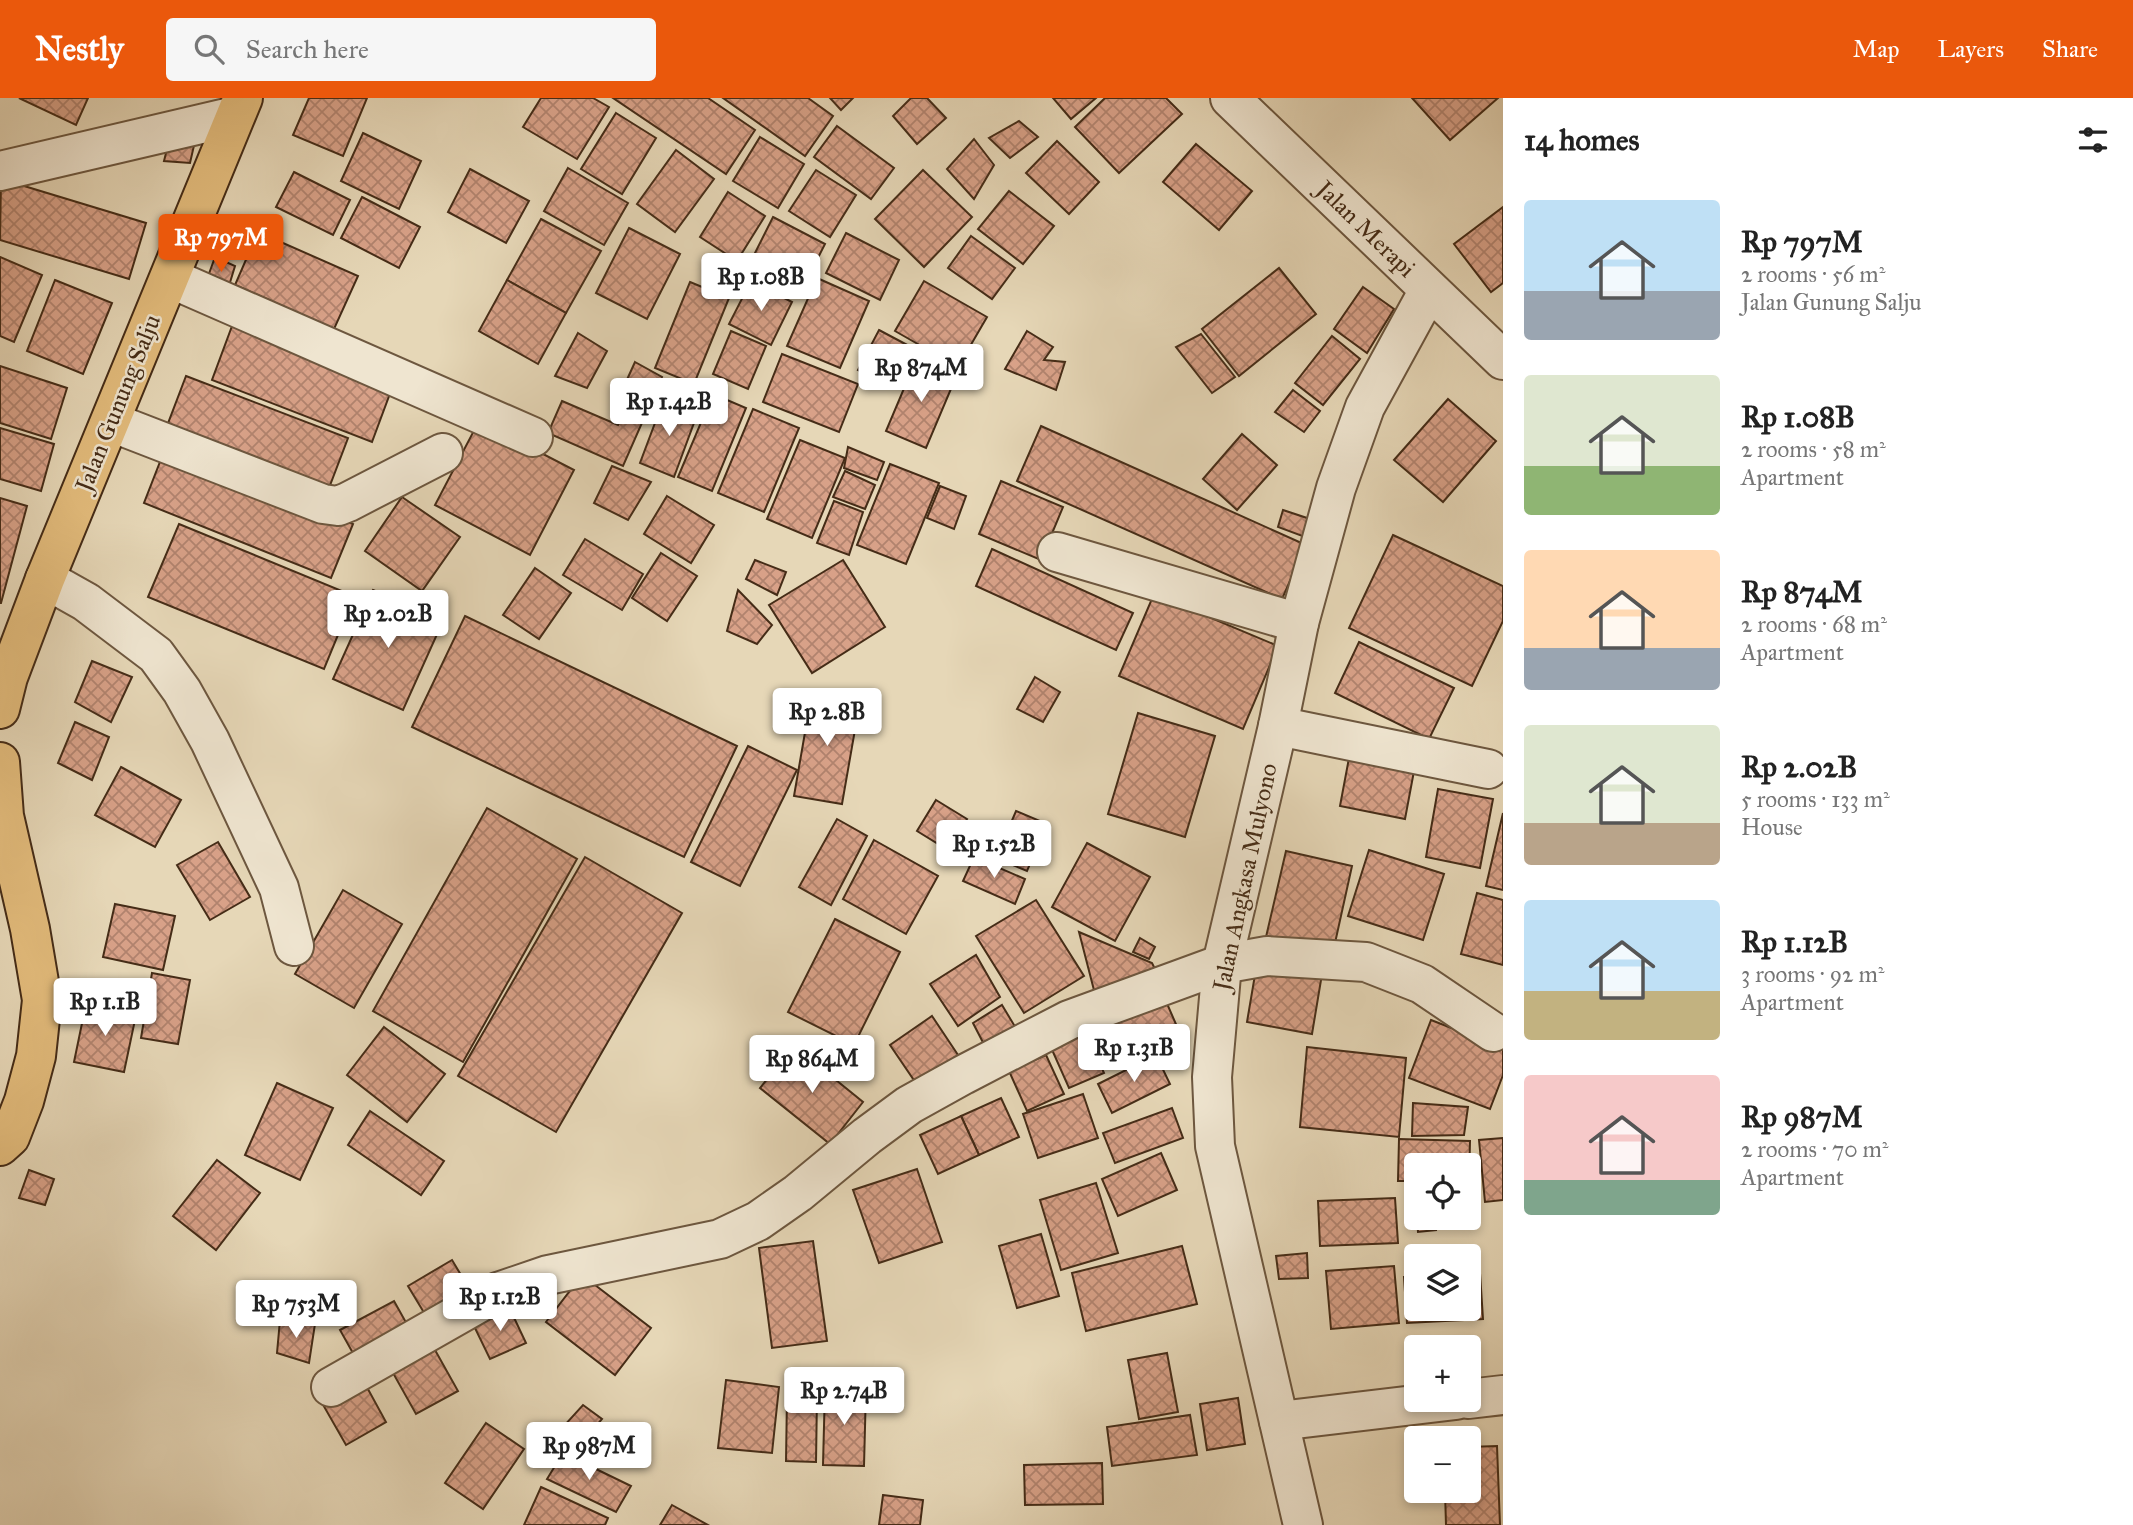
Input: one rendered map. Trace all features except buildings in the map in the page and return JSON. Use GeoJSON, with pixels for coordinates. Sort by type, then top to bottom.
{"type":"FeatureCollection","features":[{"type":"Feature","properties":{"kind":"main road","name":"Jalan Gunung Salju"},"geometry":{"type":"LineString","coordinates":[[3,687],[239,107]]}},
{"type":"Feature","properties":{"kind":"main road"},"geometry":{"type":"LineString","coordinates":[[0,762],[4,816],[30,929],[42,999],[36,1056],[24,1101],[9,1137],[0,1146]]}},
{"type":"Feature","properties":{"kind":"street","name":"Jalan Merapi"},"geometry":{"type":"LineString","coordinates":[[1230,98],[1503,359]]}},
{"type":"Feature","properties":{"kind":"street"},"geometry":{"type":"LineString","coordinates":[[0,171],[239,107]]}},
{"type":"Feature","properties":{"kind":"street"},"geometry":{"type":"LineString","coordinates":[[170,278],[533,437]]}},
{"type":"Feature","properties":{"kind":"street","name":"Jalan Angkasa Mulyono"},"geometry":{"type":"LineString","coordinates":[[1303,1525],[1215,1146],[1212,1077],[1222,964],[1278,726],[1298,623],[1336,488],[1365,407],[1429,289]]}},
{"type":"Feature","properties":{"kind":"street"},"geometry":{"type":"LineString","coordinates":[[111,422],[323,505],[338,506],[348,502],[443,453]]}},
{"type":"Feature","properties":{"kind":"street"},"geometry":{"type":"LineString","coordinates":[[1057,552],[1298,623]]}},
{"type":"Feature","properties":{"kind":"street"},"geometry":{"type":"LineString","coordinates":[[45,579],[86,602],[156,655],[182,691],[210,741],[279,888],[293,946]]}},
{"type":"Feature","properties":{"kind":"street"},"geometry":{"type":"LineString","coordinates":[[1278,726],[1488,769]]}},
{"type":"Feature","properties":{"kind":"street"},"geometry":{"type":"LineString","coordinates":[[331,1387],[498,1292],[548,1275],[720,1239],[758,1221],[798,1193],[909,1105],[963,1075],[1069,1020],[1222,964],[1267,956],[1366,962],[1422,984],[1493,1032]]}},
{"type":"Feature","properties":{"kind":"street"},"geometry":{"type":"LineString","coordinates":[[1481,1398],[1503,1395]]}},
{"type":"Feature","properties":{"kind":"street"},"geometry":{"type":"LineString","coordinates":[[1279,1421],[1404,1406]]}}]}
